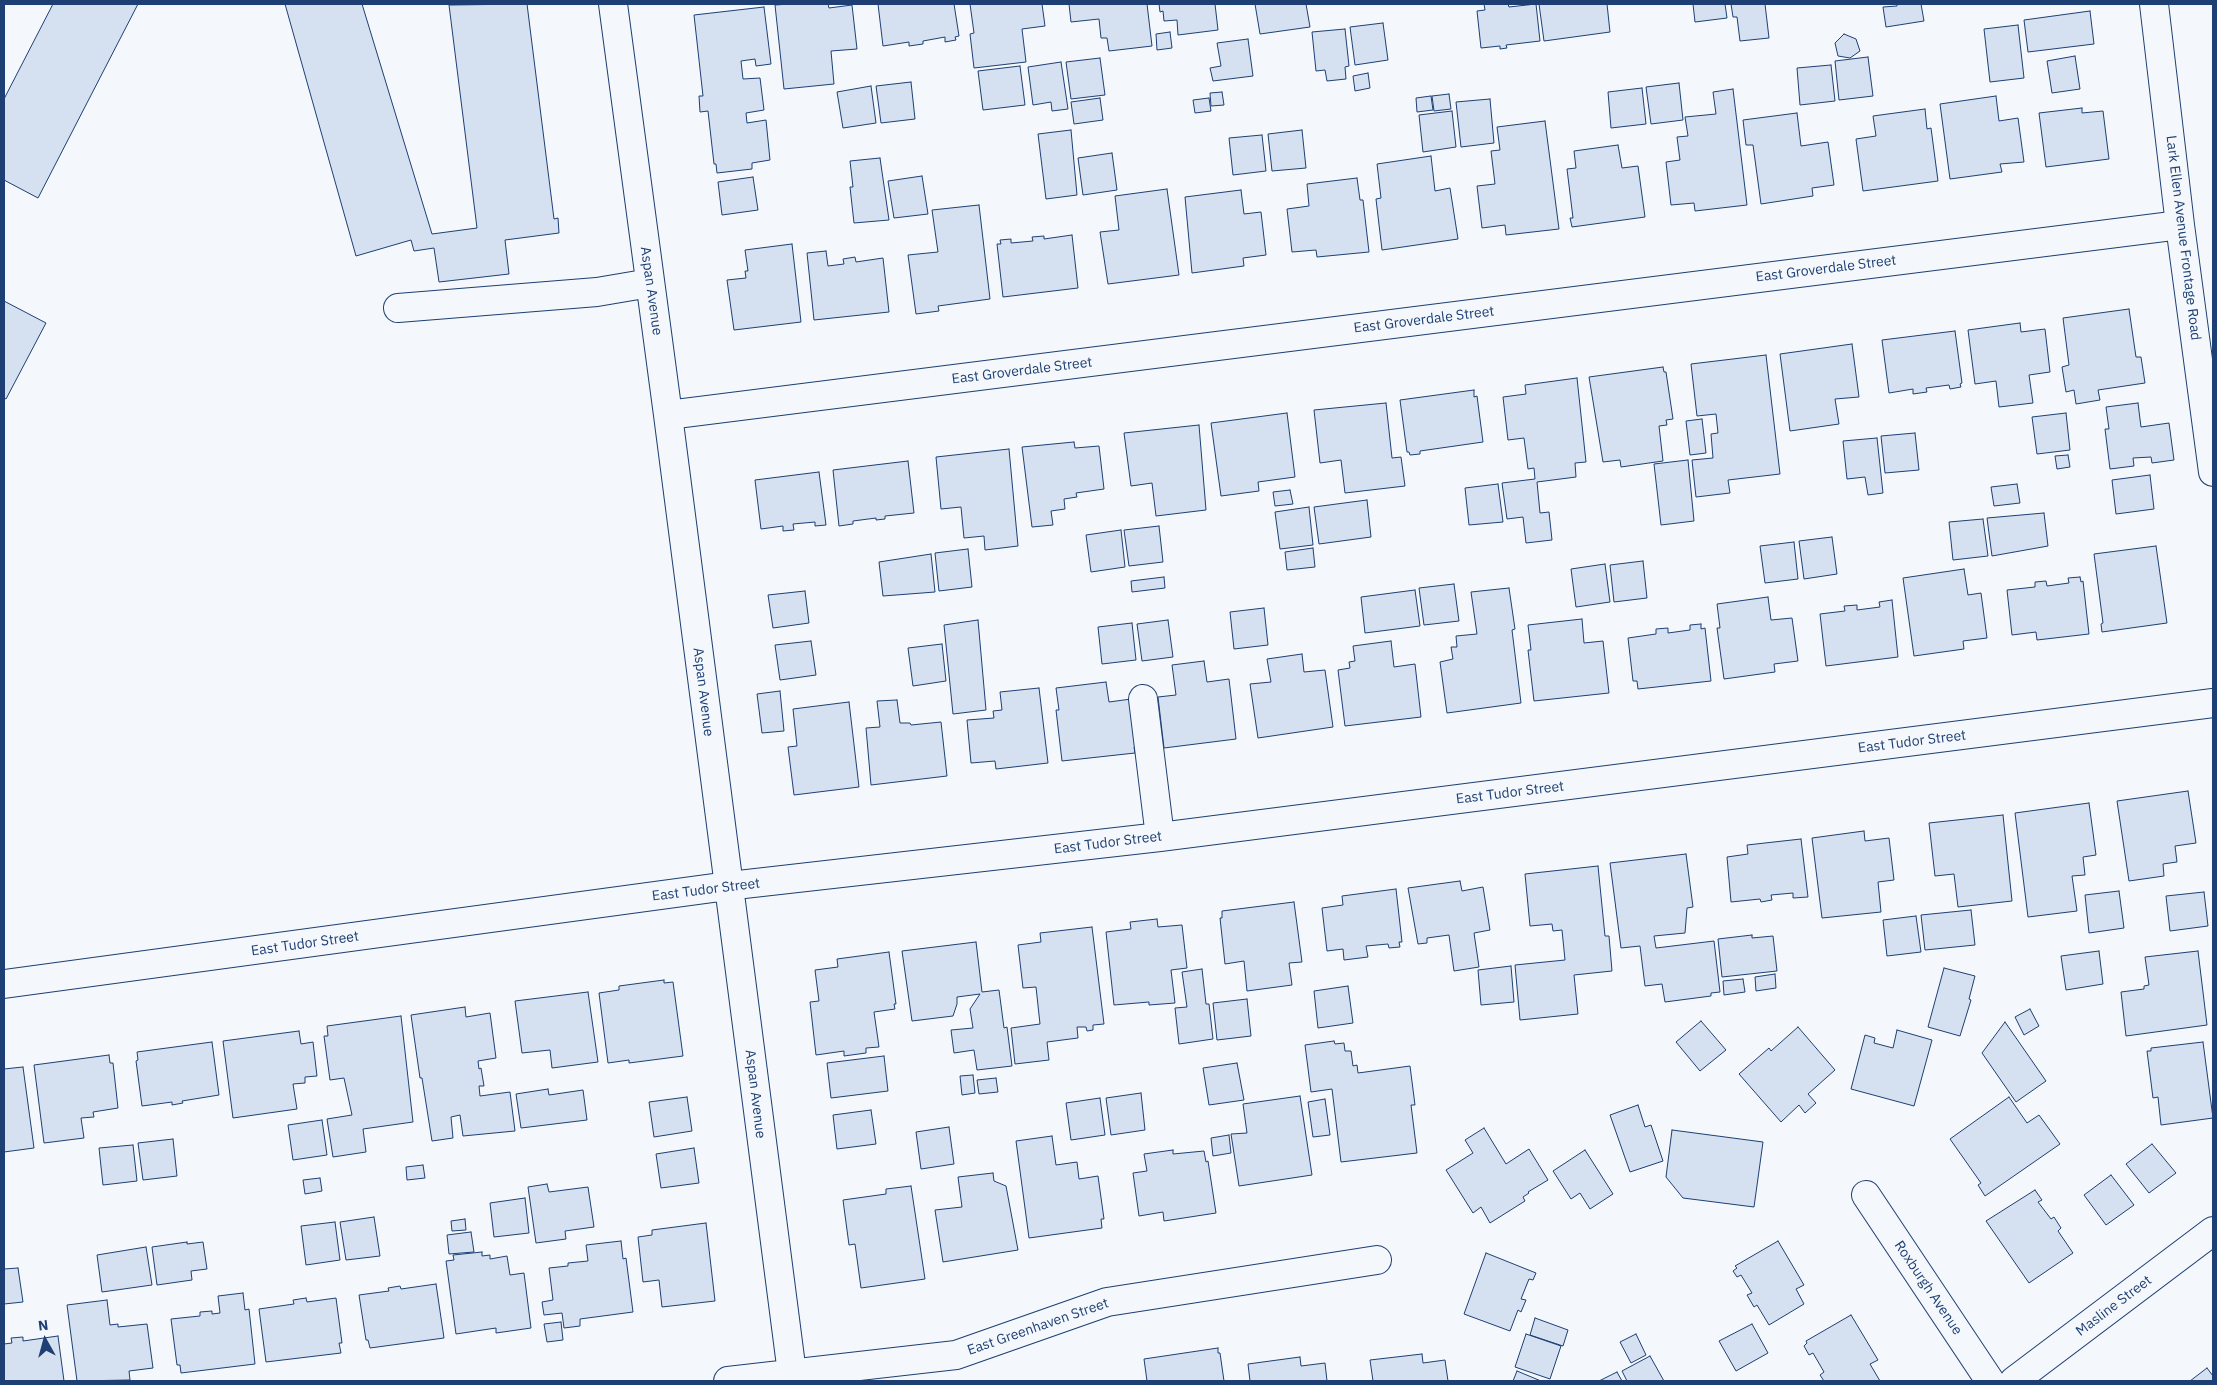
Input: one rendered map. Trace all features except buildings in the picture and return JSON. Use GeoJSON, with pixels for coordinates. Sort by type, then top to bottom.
{"type":"FeatureCollection","features":[{"type":"Feature","properties":{"kind":"street","name":"Aspan Avenue"},"geometry":{"type":"LineString","coordinates":[[613,4],[792,1377]]}},
{"type":"Feature","properties":{"kind":"street","name":"Lark Ellen Avenue Frontage Road"},"geometry":{"type":"LineString","coordinates":[[2154,4],[2180,225],[2213,472]]}},
{"type":"Feature","properties":{"kind":"street","name":"East Groverdale Street"},"geometry":{"type":"LineString","coordinates":[[668,415],[2180,225]]}},
{"type":"Feature","properties":{"kind":"street"},"geometry":{"type":"LineString","coordinates":[[398,308],[597,292],[650,283]]}},
{"type":"Feature","properties":{"kind":"street"},"geometry":{"type":"LineString","coordinates":[[1143,699],[1160,837]]}},
{"type":"Feature","properties":{"kind":"street","name":"East Tudor Street"},"geometry":{"type":"LineString","coordinates":[[4,984],[728,886],[1160,837],[2213,703]]}},
{"type":"Feature","properties":{"kind":"street","name":"Roxburgh Avenue"},"geometry":{"type":"LineString","coordinates":[[1866,1195],[1990,1381]]}},
{"type":"Feature","properties":{"kind":"street","name":"Masline Street"},"geometry":{"type":"LineString","coordinates":[[2014,1381],[2213,1231]]}},
{"type":"Feature","properties":{"kind":"street","name":"East Greenhaven Street"},"geometry":{"type":"LineString","coordinates":[[728,1381],[792,1377],[956,1355],[1107,1302],[1377,1260]]}}]}
